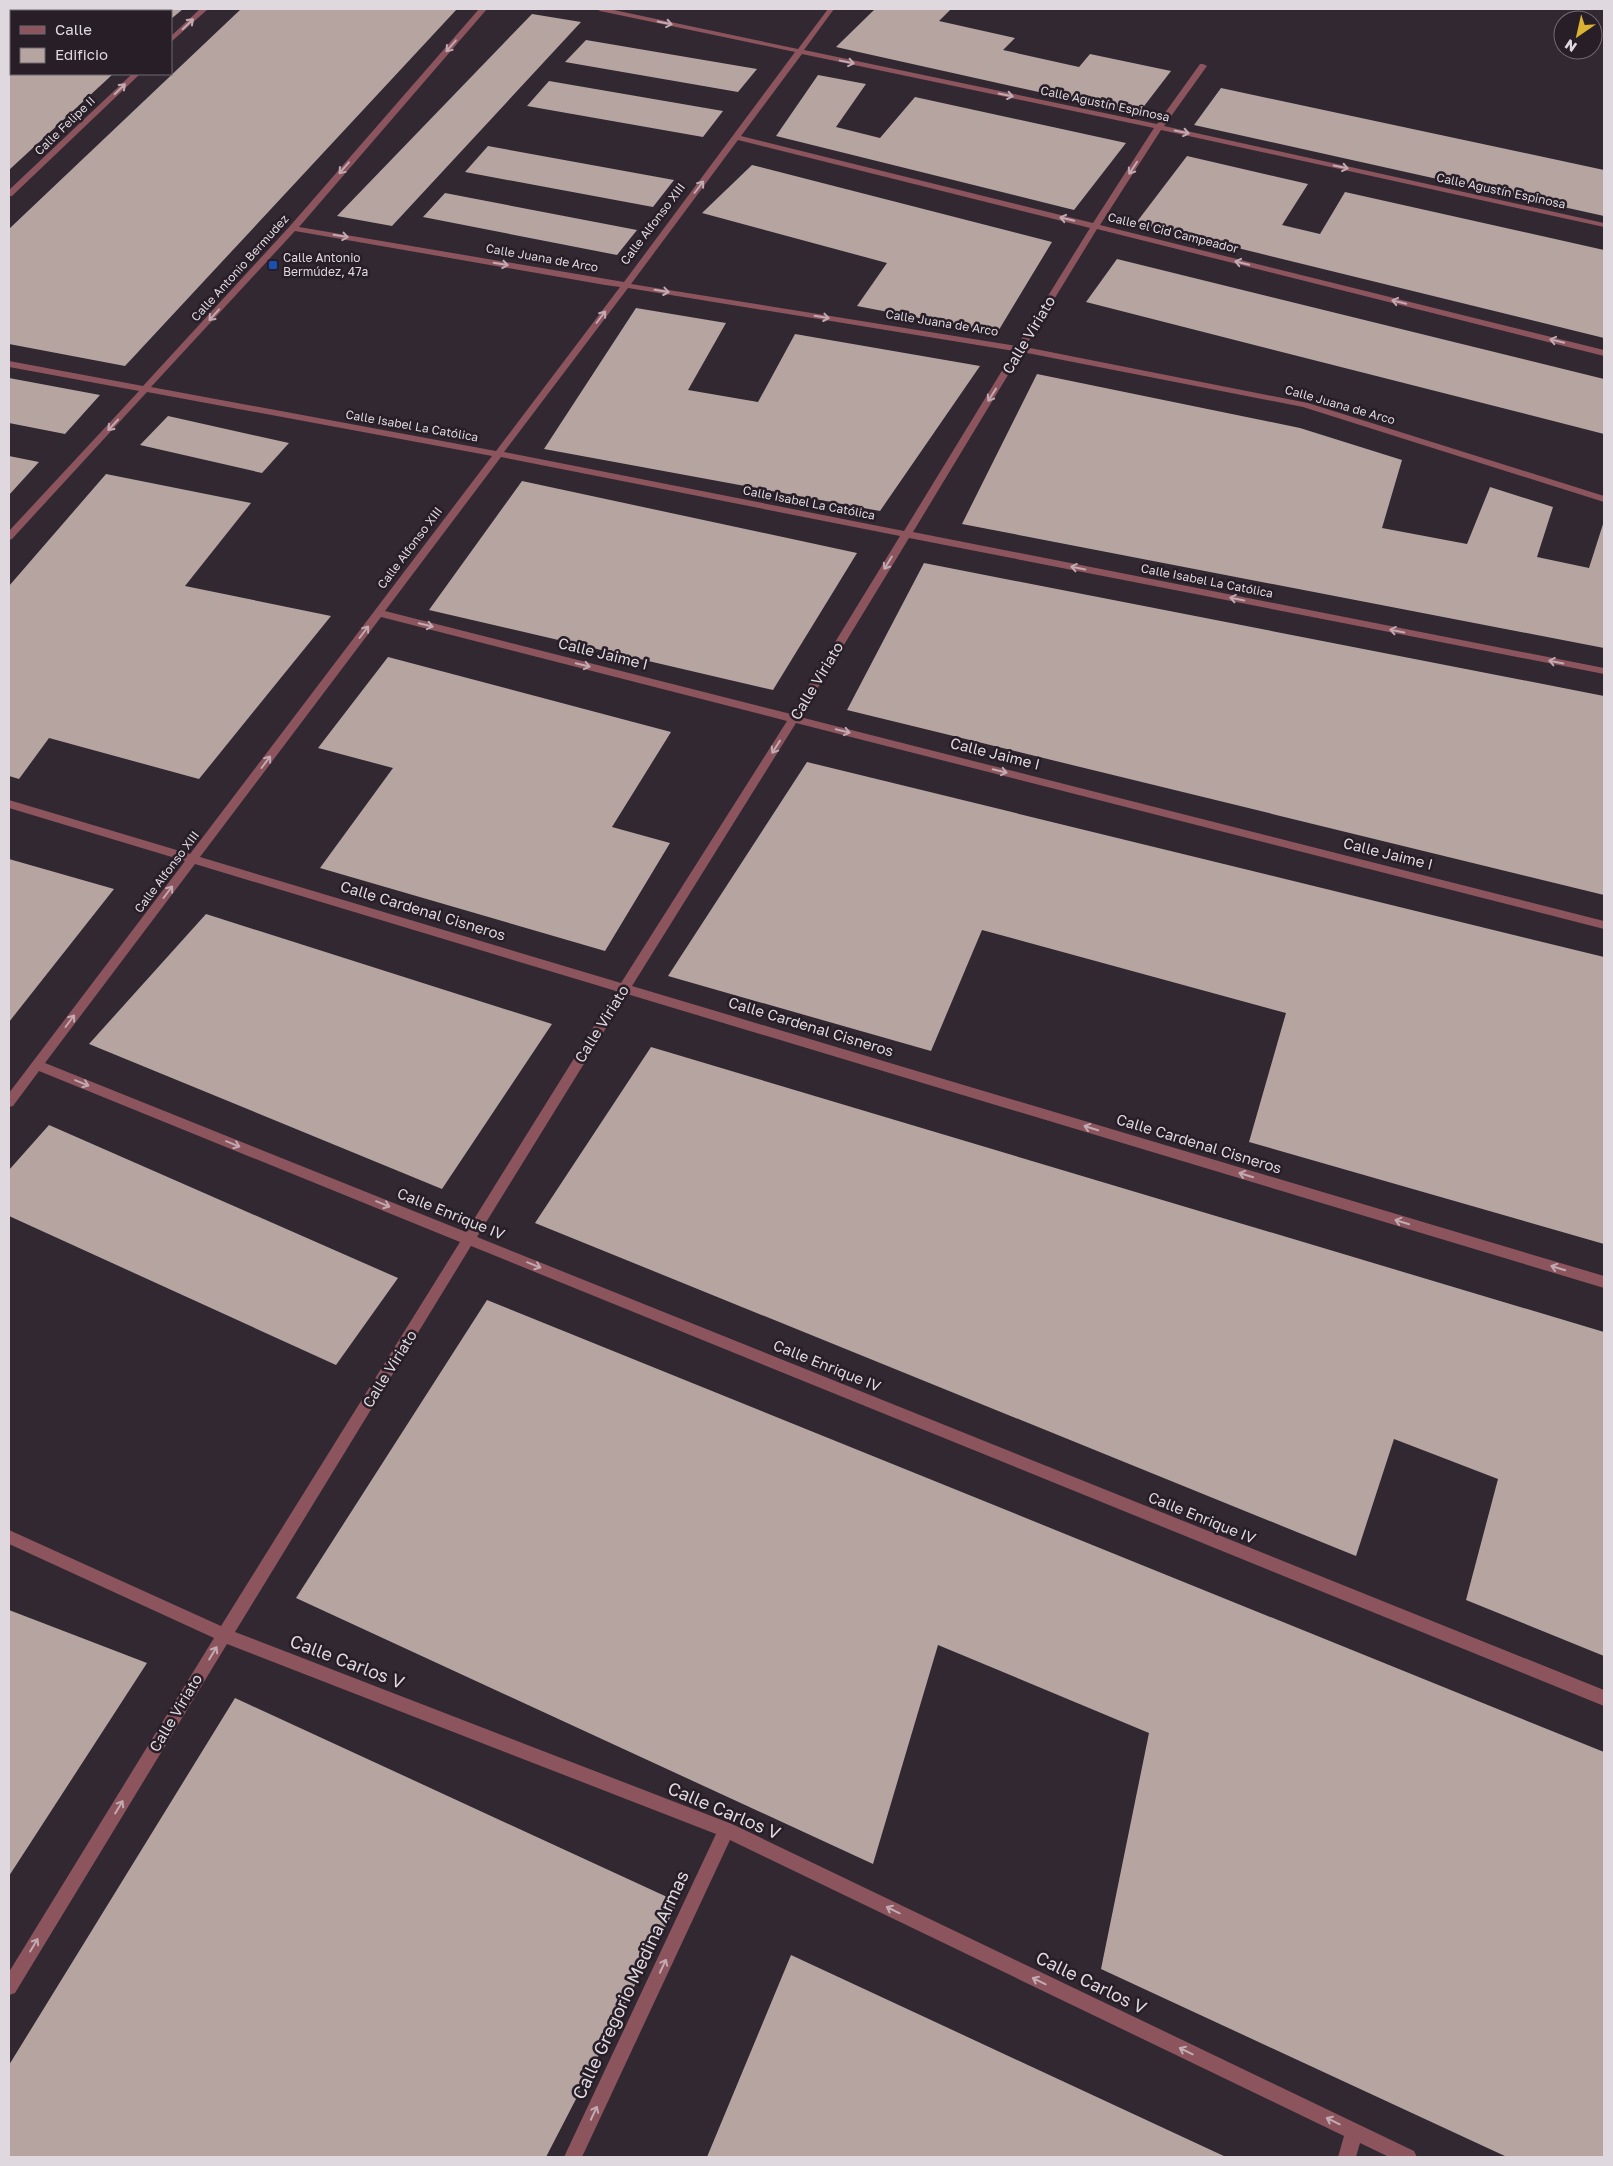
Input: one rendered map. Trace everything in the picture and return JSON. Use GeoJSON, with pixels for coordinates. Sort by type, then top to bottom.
{"type":"FeatureCollection","features":[{"type":"Feature","properties":{"kind":"street"},"geometry":{"type":"LineString","coordinates":[[172,39],[204,9]]}},
{"type":"Feature","properties":{"kind":"street","name":"Calle Antonio Bermudez"},"geometry":{"type":"LineString","coordinates":[[9,537],[293,228],[482,9]]}},
{"type":"Feature","properties":{"kind":"street","name":"Calle Agustín Espinosa"},"geometry":{"type":"LineString","coordinates":[[600,9],[1159,127],[1604,225]]}},
{"type":"Feature","properties":{"kind":"street","name":"Calle Alfonso XIII"},"geometry":{"type":"LineString","coordinates":[[9,1102],[626,285],[831,9]]}},
{"type":"Feature","properties":{"kind":"street","name":"Calle Viriato"},"geometry":{"type":"LineString","coordinates":[[9,1987],[624,988],[794,718],[1095,226],[1159,127],[1203,66]]}},
{"type":"Feature","properties":{"kind":"street","name":"Calle Felipe II"},"geometry":{"type":"LineString","coordinates":[[9,194],[135,75]]}},
{"type":"Feature","properties":{"kind":"street","name":"Calle el Cid Campeador"},"geometry":{"type":"LineString","coordinates":[[735,137],[1604,353]]}},
{"type":"Feature","properties":{"kind":"street","name":"Calle Juana de Arco"},"geometry":{"type":"LineString","coordinates":[[293,228],[626,285],[1021,348],[1305,405],[1604,498]]}},
{"type":"Feature","properties":{"kind":"street","name":"Calle Isabel La Católica"},"geometry":{"type":"LineString","coordinates":[[9,364],[498,454],[1604,671]]}},
{"type":"Feature","properties":{"kind":"street","name":"Calle Jaime I"},"geometry":{"type":"LineString","coordinates":[[378,613],[1604,925]]}},
{"type":"Feature","properties":{"kind":"street","name":"Calle Cardenal Cisneros"},"geometry":{"type":"LineString","coordinates":[[9,804],[1604,1282]]}},
{"type":"Feature","properties":{"kind":"street","name":"Calle Enrique IV"},"geometry":{"type":"LineString","coordinates":[[37,1065],[1604,1698]]}},
{"type":"Feature","properties":{"kind":"street","name":"Calle Carlos V"},"geometry":{"type":"LineString","coordinates":[[9,1537],[224,1635],[726,1830],[1408,2157]]}},
{"type":"Feature","properties":{"kind":"street","name":"Calle Gregorio Medina Armas"},"geometry":{"type":"LineString","coordinates":[[573,2157],[726,1830]]}},
{"type":"Feature","properties":{"kind":"street"},"geometry":{"type":"LineString","coordinates":[[1347,2157],[1354,2132]]}},
{"type":"Feature","properties":{"kind":"building"},"geometry":{"type":"Polygon","coordinates":[[[183,9],[172,18],[172,10],[46,10],[183,9]]]}},
{"type":"Feature","properties":{"kind":"building"},"geometry":{"type":"Polygon","coordinates":[[[241,9],[457,9],[125,366],[9,344],[9,229],[241,9]]]}},
{"type":"Feature","properties":{"kind":"building"},"geometry":{"type":"Polygon","coordinates":[[[875,9],[951,9],[939,21],[1015,38],[1003,50],[1079,67],[1090,54],[1171,71],[1138,114],[836,47],[875,9]]]}},
{"type":"Feature","properties":{"kind":"building"},"geometry":{"type":"Polygon","coordinates":[[[532,14],[581,22],[392,226],[337,216],[532,14]]]}},
{"type":"Feature","properties":{"kind":"building"},"geometry":{"type":"Polygon","coordinates":[[[9,35],[10,75],[112,75],[9,170],[9,35]]]}},
{"type":"Feature","properties":{"kind":"building"},"geometry":{"type":"Polygon","coordinates":[[[586,40],[757,69],[738,92],[565,62],[586,40]]]}},
{"type":"Feature","properties":{"kind":"building"},"geometry":{"type":"Polygon","coordinates":[[[818,75],[866,84],[836,127],[880,138],[915,97],[1126,143],[1074,210],[776,136],[818,75]]]}},
{"type":"Feature","properties":{"kind":"building"},"geometry":{"type":"Polygon","coordinates":[[[549,81],[723,111],[703,137],[527,106],[549,81]]]}},
{"type":"Feature","properties":{"kind":"building"},"geometry":{"type":"Polygon","coordinates":[[[1221,88],[1604,170],[1604,216],[1194,125],[1221,88]]]}},
{"type":"Feature","properties":{"kind":"building"},"geometry":{"type":"Polygon","coordinates":[[[488,146],[674,180],[653,207],[465,172],[488,146]]]}},
{"type":"Feature","properties":{"kind":"building"},"geometry":{"type":"Polygon","coordinates":[[[1187,156],[1308,184],[1282,225],[1320,234],[1345,192],[1604,250],[1604,338],[1136,223],[1187,156]]]}},
{"type":"Feature","properties":{"kind":"building"},"geometry":{"type":"Polygon","coordinates":[[[752,165],[1052,242],[997,333],[857,306],[887,263],[702,213],[752,165]]]}},
{"type":"Feature","properties":{"kind":"building"},"geometry":{"type":"Polygon","coordinates":[[[445,193],[637,230],[617,255],[423,217],[445,193]]]}},
{"type":"Feature","properties":{"kind":"building"},"geometry":{"type":"Polygon","coordinates":[[[1117,259],[1604,379],[1604,434],[1086,302],[1117,259]]]}},
{"type":"Feature","properties":{"kind":"building"},"geometry":{"type":"Polygon","coordinates":[[[636,308],[726,323],[688,390],[758,402],[795,334],[980,366],[880,511],[544,449],[636,308]]]}},
{"type":"Feature","properties":{"kind":"building"},"geometry":{"type":"Polygon","coordinates":[[[1037,374],[1300,428],[1402,460],[1382,528],[1467,544],[1490,487],[1553,507],[1537,557],[1589,568],[1604,521],[1604,648],[962,524],[1037,374]]]}},
{"type":"Feature","properties":{"kind":"building"},"geometry":{"type":"Polygon","coordinates":[[[9,378],[100,395],[65,434],[9,423],[9,378]]]}},
{"type":"Feature","properties":{"kind":"building"},"geometry":{"type":"Polygon","coordinates":[[[168,416],[289,443],[262,473],[140,445],[168,416]]]}},
{"type":"Feature","properties":{"kind":"building"},"geometry":{"type":"Polygon","coordinates":[[[9,456],[39,462],[9,495],[9,456]]]}},
{"type":"Feature","properties":{"kind":"building"},"geometry":{"type":"Polygon","coordinates":[[[106,474],[251,503],[185,586],[331,616],[199,779],[49,738],[19,779],[9,776],[9,586],[106,474]]]}},
{"type":"Feature","properties":{"kind":"building"},"geometry":{"type":"Polygon","coordinates":[[[522,481],[857,553],[773,690],[429,610],[522,481]]]}},
{"type":"Feature","properties":{"kind":"building"},"geometry":{"type":"Polygon","coordinates":[[[924,563],[1604,696],[1604,895],[847,710],[924,563]]]}},
{"type":"Feature","properties":{"kind":"building"},"geometry":{"type":"Polygon","coordinates":[[[388,657],[671,732],[612,827],[670,843],[605,951],[320,868],[393,768],[318,748],[388,657]]]}},
{"type":"Feature","properties":{"kind":"building"},"geometry":{"type":"Polygon","coordinates":[[[807,762],[1604,957],[1604,1244],[1249,1142],[1286,1013],[982,930],[931,1051],[668,976],[807,762]]]}},
{"type":"Feature","properties":{"kind":"building"},"geometry":{"type":"Polygon","coordinates":[[[9,859],[114,889],[9,1022],[9,859]]]}},
{"type":"Feature","properties":{"kind":"building"},"geometry":{"type":"Polygon","coordinates":[[[206,914],[552,1024],[442,1189],[89,1044],[206,914]]]}},
{"type":"Feature","properties":{"kind":"building"},"geometry":{"type":"Polygon","coordinates":[[[651,1047],[1604,1332],[1604,1656],[1466,1600],[1498,1479],[1394,1439],[1356,1556],[535,1223],[651,1047]]]}},
{"type":"Feature","properties":{"kind":"building"},"geometry":{"type":"Polygon","coordinates":[[[49,1125],[398,1278],[336,1365],[9,1216],[9,1170],[49,1125]]]}},
{"type":"Feature","properties":{"kind":"building"},"geometry":{"type":"Polygon","coordinates":[[[487,1300],[1604,1752],[1604,2157],[1507,2157],[1101,1969],[1149,1733],[938,1645],[873,1864],[296,1598],[487,1300]]]}},
{"type":"Feature","properties":{"kind":"building"},"geometry":{"type":"Polygon","coordinates":[[[9,1610],[147,1663],[9,1876],[9,1610]]]}},
{"type":"Feature","properties":{"kind":"building"},"geometry":{"type":"Polygon","coordinates":[[[235,1698],[678,1902],[546,2157],[9,2157],[9,2065],[235,1698]]]}},
{"type":"Feature","properties":{"kind":"building"},"geometry":{"type":"Polygon","coordinates":[[[791,1955],[1226,2157],[707,2157],[791,1955]]]}},
{"type":"Feature","properties":{"kind":"place","name":"Calle Antonio Bermúdez, 47a"},"geometry":{"type":"Point","coordinates":[273,265]}}]}
